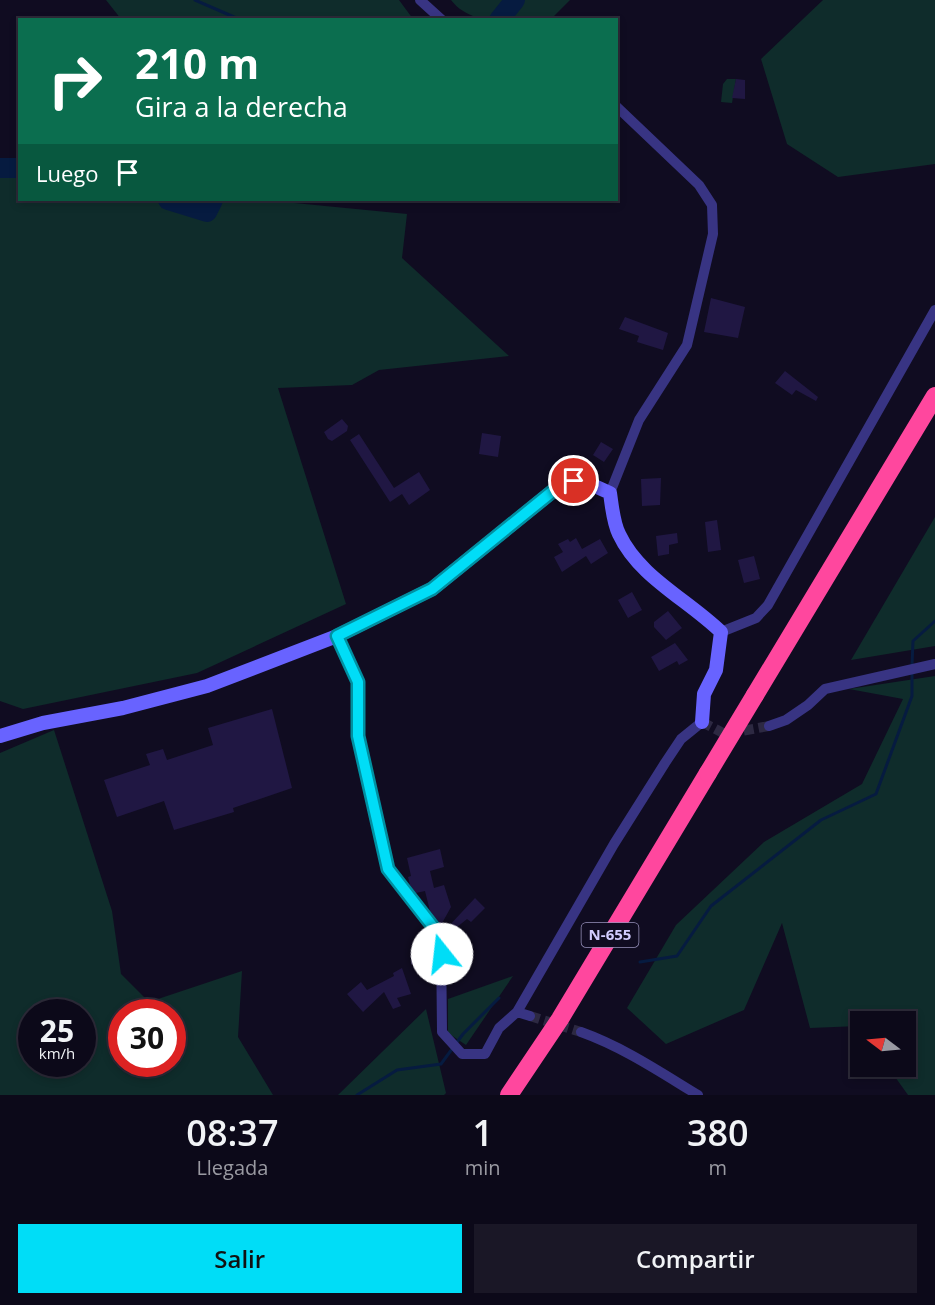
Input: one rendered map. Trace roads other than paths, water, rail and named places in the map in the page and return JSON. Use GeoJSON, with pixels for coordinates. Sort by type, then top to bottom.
{"type":"FeatureCollection","features":[{"type":"Feature","properties":{"kind":"highway","name":"N-655"},"geometry":{"type":"LineString","coordinates":[[509,1095],[560,1019],[935,396]]}},
{"type":"Feature","properties":{"kind":"street"},"geometry":{"type":"LineString","coordinates":[[420,0],[440,18]]}},
{"type":"Feature","properties":{"kind":"street"},"geometry":{"type":"LineString","coordinates":[[618,108],[699,185],[712,205],[713,234],[687,345],[639,420],[610,493],[618,533],[640,567],[703,615],[721,632]]}},
{"type":"Feature","properties":{"kind":"street"},"geometry":{"type":"LineString","coordinates":[[721,632],[756,618],[768,605],[935,310]]}},
{"type":"Feature","properties":{"kind":"street"},"geometry":{"type":"LineString","coordinates":[[0,736],[43,723],[123,708],[207,686],[337,636],[432,589],[564,482],[588,483],[610,493]]}},
{"type":"Feature","properties":{"kind":"street"},"geometry":{"type":"LineString","coordinates":[[337,636],[358,682],[358,736],[388,869],[441,937],[442,1032],[462,1054],[485,1054],[499,1028],[517,1012],[681,739],[702,722],[704,694],[716,670],[721,632]]}},
{"type":"Feature","properties":{"kind":"street"},"geometry":{"type":"LineString","coordinates":[[769,726],[801,710],[825,689],[935,664]]}},
{"type":"Feature","properties":{"kind":"street"},"geometry":{"type":"LineString","coordinates":[[517,1012],[530,1016]]}},
{"type":"Feature","properties":{"kind":"street"},"geometry":{"type":"LineString","coordinates":[[581,1032],[604,1040],[631,1054],[698,1095]]}},
{"type":"Feature","properties":{"kind":"waterway"},"geometry":{"type":"LineString","coordinates":[[195,0],[236,18]]}},
{"type":"Feature","properties":{"kind":"waterway"},"geometry":{"type":"LineString","coordinates":[[501,18],[515,0]]}},
{"type":"Feature","properties":{"kind":"waterway"},"geometry":{"type":"LineString","coordinates":[[0,168],[18,168]]}},
{"type":"Feature","properties":{"kind":"waterway"},"geometry":{"type":"LineString","coordinates":[[171,201],[207,212],[212,201]]}},
{"type":"Feature","properties":{"kind":"waterway"},"geometry":{"type":"LineString","coordinates":[[912,665],[913,641],[935,621]]}},
{"type":"Feature","properties":{"kind":"waterway"},"geometry":{"type":"LineString","coordinates":[[640,962],[677,956],[711,906],[821,820],[876,794],[912,696],[912,672]]}},
{"type":"Feature","properties":{"kind":"waterway"},"geometry":{"type":"LineString","coordinates":[[357,1095],[397,1070],[441,1064],[463,1034],[499,998]]}},
{"type":"Feature","properties":{"kind":"tunnel"},"geometry":{"type":"LineString","coordinates":[[702,722],[725,734],[769,726]]}},
{"type":"Feature","properties":{"kind":"tunnel"},"geometry":{"type":"LineString","coordinates":[[530,1016],[581,1032]]}}]}
